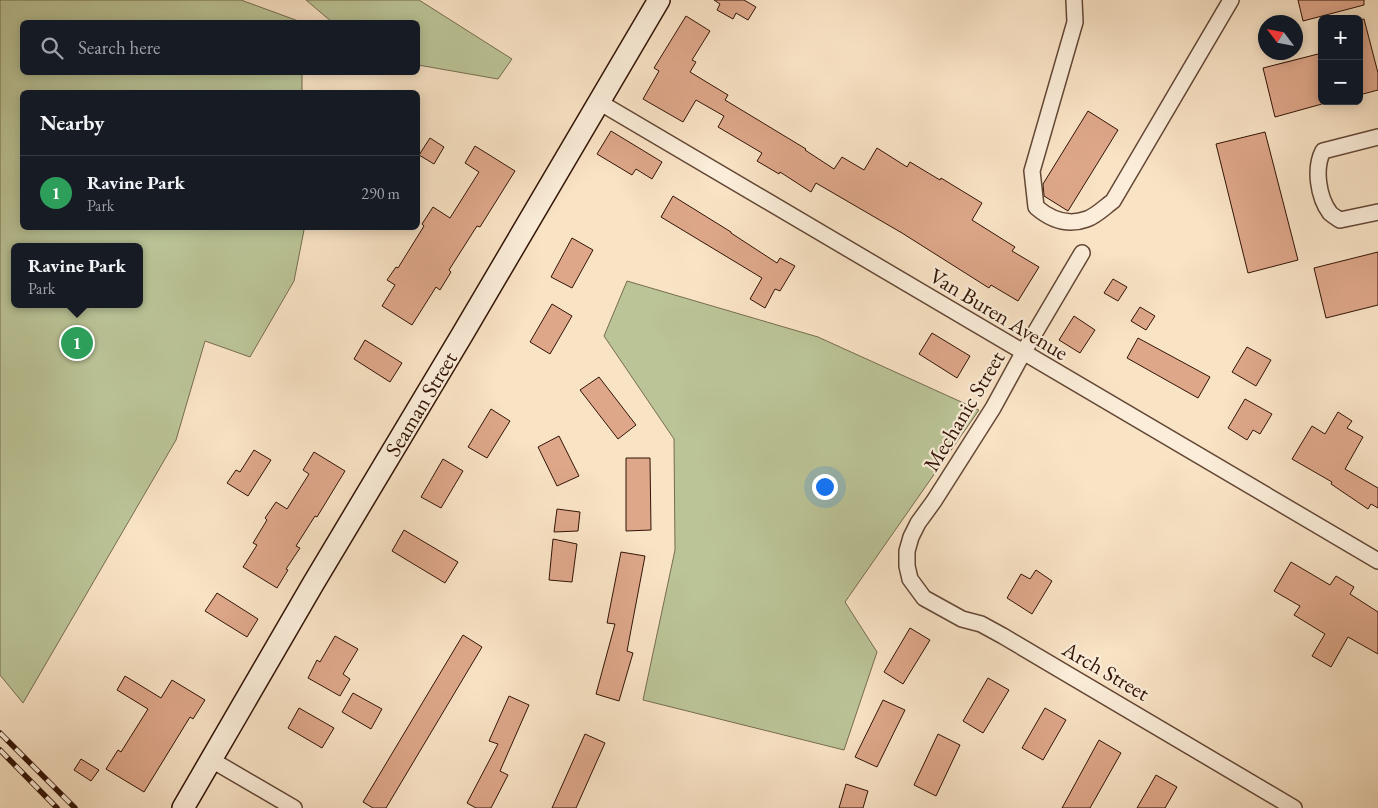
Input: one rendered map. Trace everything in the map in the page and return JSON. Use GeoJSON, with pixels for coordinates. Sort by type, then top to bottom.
{"type":"FeatureCollection","features":[{"type":"Feature","properties":{"kind":"street","name":"Seaman Street"},"geometry":{"type":"LineString","coordinates":[[183,808],[210,759],[462,336],[659,0]]}},
{"type":"Feature","properties":{"kind":"street"},"geometry":{"type":"LineString","coordinates":[[1074,0],[1075,22],[1032,171],[1036,207],[1046,216],[1062,222],[1088,219],[1113,201],[1231,0]]}},
{"type":"Feature","properties":{"kind":"street","name":"Van Buren Avenue"},"geometry":{"type":"LineString","coordinates":[[599,102],[1378,562]]}},
{"type":"Feature","properties":{"kind":"street"},"geometry":{"type":"LineString","coordinates":[[1378,137],[1323,151],[1319,160],[1320,194],[1331,214],[1340,220],[1378,212]]}},
{"type":"Feature","properties":{"kind":"street","name":"Mechanic Street"},"geometry":{"type":"LineString","coordinates":[[907,566],[906,552],[918,524],[993,408],[1082,253]]}},
{"type":"Feature","properties":{"kind":"street","name":"Arch Street"},"geometry":{"type":"LineString","coordinates":[[907,566],[910,579],[917,589],[924,598],[935,605],[962,619],[981,624],[1003,636],[1294,808]]}},
{"type":"Feature","properties":{"kind":"street"},"geometry":{"type":"LineString","coordinates":[[210,759],[294,808]]}},
{"type":"Feature","properties":{"kind":"green space"},"geometry":{"type":"Polygon","coordinates":[[[0,0],[241,0],[296,20],[20,20],[20,75],[302,75],[302,90],[20,90],[20,230],[304,230],[294,281],[250,357],[205,341],[176,440],[23,703],[0,675],[0,0]]]}},
{"type":"Feature","properties":{"kind":"green space"},"geometry":{"type":"Polygon","coordinates":[[[306,0],[419,0],[512,59],[498,79],[420,65],[420,20],[330,20],[306,0]]]}},
{"type":"Feature","properties":{"kind":"green space"},"geometry":{"type":"Polygon","coordinates":[[[627,281],[818,337],[979,410],[845,602],[877,652],[844,750],[643,700],[675,550],[674,439],[604,336],[627,281]]]}},
{"type":"Feature","properties":{"kind":"building"},"geometry":{"type":"Polygon","coordinates":[[[714,0],[744,0],[756,7],[748,20],[736,13],[733,19],[717,10],[720,4],[714,0]]]}},
{"type":"Feature","properties":{"kind":"building"},"geometry":{"type":"Polygon","coordinates":[[[1298,0],[1364,0],[1364,5],[1326,15],[1318,15],[1318,17],[1303,21],[1298,0]]]}},
{"type":"Feature","properties":{"kind":"building"},"geometry":{"type":"Polygon","coordinates":[[[686,16],[710,31],[692,60],[696,62],[690,72],[728,95],[725,100],[806,149],[834,169],[842,157],[864,170],[877,148],[907,167],[910,162],[940,180],[941,178],[982,203],[972,220],[1015,247],[1012,251],[1039,267],[1018,301],[991,285],[989,288],[902,233],[816,183],[811,192],[780,172],[779,174],[757,161],[762,153],[718,127],[724,116],[696,100],[683,122],[643,99],[659,71],[654,68],[686,16]]]}},
{"type":"Feature","properties":{"kind":"building"},"geometry":{"type":"Polygon","coordinates":[[[1363,19],[1378,73],[1378,90],[1363,94],[1363,60],[1363,19]]]}},
{"type":"Feature","properties":{"kind":"building"},"geometry":{"type":"Polygon","coordinates":[[[1318,54],[1318,105],[1275,117],[1263,68],[1294,60],[1303,60],[1303,58],[1318,54]]]}},
{"type":"Feature","properties":{"kind":"building"},"geometry":{"type":"Polygon","coordinates":[[[1088,111],[1118,130],[1068,211],[1044,196],[1043,184],[1088,111]]]}},
{"type":"Feature","properties":{"kind":"building"},"geometry":{"type":"Polygon","coordinates":[[[611,131],[662,162],[652,179],[636,169],[632,175],[597,154],[611,131]]]}},
{"type":"Feature","properties":{"kind":"building"},"geometry":{"type":"Polygon","coordinates":[[[1265,132],[1298,260],[1248,273],[1216,144],[1265,132]]]}},
{"type":"Feature","properties":{"kind":"building"},"geometry":{"type":"Polygon","coordinates":[[[430,138],[444,147],[434,164],[420,156],[430,138]]]}},
{"type":"Feature","properties":{"kind":"building"},"geometry":{"type":"Polygon","coordinates":[[[475,146],[515,171],[480,227],[477,226],[449,270],[451,272],[440,290],[436,287],[412,325],[382,306],[395,285],[387,280],[396,267],[398,268],[424,226],[422,224],[433,207],[450,218],[479,172],[465,163],[475,146]]]}},
{"type":"Feature","properties":{"kind":"building"},"geometry":{"type":"Polygon","coordinates":[[[673,196],[777,263],[780,258],[795,266],[780,291],[775,289],[765,308],[750,299],[762,278],[661,217],[673,196]]]}},
{"type":"Feature","properties":{"kind":"building"},"geometry":{"type":"Polygon","coordinates":[[[572,238],[593,250],[572,288],[551,277],[572,238]]]}},
{"type":"Feature","properties":{"kind":"building"},"geometry":{"type":"Polygon","coordinates":[[[1378,252],[1378,305],[1326,318],[1314,268],[1378,252]]]}},
{"type":"Feature","properties":{"kind":"building"},"geometry":{"type":"Polygon","coordinates":[[[1113,279],[1127,287],[1118,301],[1104,293],[1113,279]]]}},
{"type":"Feature","properties":{"kind":"building"},"geometry":{"type":"Polygon","coordinates":[[[552,304],[572,316],[550,354],[530,342],[552,304]]]}},
{"type":"Feature","properties":{"kind":"building"},"geometry":{"type":"Polygon","coordinates":[[[1140,307],[1155,316],[1146,330],[1131,321],[1140,307]]]}},
{"type":"Feature","properties":{"kind":"building"},"geometry":{"type":"Polygon","coordinates":[[[1074,316],[1095,330],[1080,353],[1059,340],[1074,316]]]}},
{"type":"Feature","properties":{"kind":"building"},"geometry":{"type":"Polygon","coordinates":[[[932,333],[970,356],[957,378],[919,354],[932,333]]]}},
{"type":"Feature","properties":{"kind":"building"},"geometry":{"type":"Polygon","coordinates":[[[1138,338],[1210,377],[1198,398],[1127,358],[1138,338]]]}},
{"type":"Feature","properties":{"kind":"building"},"geometry":{"type":"Polygon","coordinates":[[[365,340],[402,363],[390,382],[354,359],[365,340]]]}},
{"type":"Feature","properties":{"kind":"building"},"geometry":{"type":"Polygon","coordinates":[[[1247,347],[1271,360],[1256,386],[1232,372],[1247,347]]]}},
{"type":"Feature","properties":{"kind":"building"},"geometry":{"type":"Polygon","coordinates":[[[599,377],[636,425],[618,439],[580,390],[599,377]]]}},
{"type":"Feature","properties":{"kind":"building"},"geometry":{"type":"Polygon","coordinates":[[[1245,399],[1272,414],[1260,434],[1253,430],[1247,440],[1228,428],[1245,399]]]}},
{"type":"Feature","properties":{"kind":"building"},"geometry":{"type":"Polygon","coordinates":[[[491,409],[510,421],[487,458],[468,447],[491,409]]]}},
{"type":"Feature","properties":{"kind":"building"},"geometry":{"type":"Polygon","coordinates":[[[1338,412],[1352,421],[1347,428],[1363,437],[1345,469],[1378,488],[1378,508],[1371,504],[1368,509],[1331,484],[1332,482],[1292,459],[1312,426],[1325,434],[1338,412]]]}},
{"type":"Feature","properties":{"kind":"building"},"geometry":{"type":"Polygon","coordinates":[[[559,436],[579,476],[557,486],[538,447],[559,436]]]}},
{"type":"Feature","properties":{"kind":"building"},"geometry":{"type":"Polygon","coordinates":[[[254,450],[271,460],[248,496],[227,483],[236,470],[240,472],[254,450]]]}},
{"type":"Feature","properties":{"kind":"building"},"geometry":{"type":"Polygon","coordinates":[[[314,452],[345,471],[317,517],[315,516],[296,546],[300,548],[286,569],[288,570],[277,588],[243,567],[257,545],[253,543],[267,520],[265,518],[276,502],[287,509],[309,474],[303,470],[314,452]]]}},
{"type":"Feature","properties":{"kind":"building"},"geometry":{"type":"Polygon","coordinates":[[[626,458],[650,458],[651,530],[626,531],[626,458]]]}},
{"type":"Feature","properties":{"kind":"building"},"geometry":{"type":"Polygon","coordinates":[[[443,459],[463,471],[441,508],[421,497],[443,459]]]}},
{"type":"Feature","properties":{"kind":"building"},"geometry":{"type":"Polygon","coordinates":[[[557,509],[580,512],[578,531],[554,532],[557,509]]]}},
{"type":"Feature","properties":{"kind":"building"},"geometry":{"type":"Polygon","coordinates":[[[404,530],[458,562],[445,583],[392,551],[404,530]]]}},
{"type":"Feature","properties":{"kind":"building"},"geometry":{"type":"Polygon","coordinates":[[[553,539],[577,544],[572,582],[549,580],[553,539]]]}},
{"type":"Feature","properties":{"kind":"building"},"geometry":{"type":"Polygon","coordinates":[[[621,552],[645,556],[627,651],[633,653],[619,701],[596,694],[615,624],[607,623],[621,552]]]}},
{"type":"Feature","properties":{"kind":"building"},"geometry":{"type":"Polygon","coordinates":[[[1291,562],[1330,585],[1336,576],[1354,587],[1350,594],[1378,612],[1378,654],[1348,637],[1331,667],[1312,656],[1325,634],[1294,615],[1300,606],[1274,591],[1291,562]]]}},
{"type":"Feature","properties":{"kind":"building"},"geometry":{"type":"Polygon","coordinates":[[[1036,570],[1052,581],[1032,614],[1007,598],[1021,574],[1030,579],[1036,570]]]}},
{"type":"Feature","properties":{"kind":"building"},"geometry":{"type":"Polygon","coordinates":[[[217,593],[258,619],[247,637],[205,611],[217,593]]]}},
{"type":"Feature","properties":{"kind":"building"},"geometry":{"type":"Polygon","coordinates":[[[910,628],[930,640],[903,684],[884,672],[910,628]]]}},
{"type":"Feature","properties":{"kind":"building"},"geometry":{"type":"Polygon","coordinates":[[[463,635],[482,647],[386,808],[373,808],[363,802],[463,635]]]}},
{"type":"Feature","properties":{"kind":"building"},"geometry":{"type":"Polygon","coordinates":[[[335,636],[358,649],[343,674],[350,679],[340,696],[308,678],[317,660],[320,662],[335,636]]]}},
{"type":"Feature","properties":{"kind":"building"},"geometry":{"type":"Polygon","coordinates":[[[125,676],[161,698],[172,680],[205,700],[193,719],[190,717],[144,792],[106,769],[118,750],[121,752],[148,709],[117,690],[125,676]]]}},
{"type":"Feature","properties":{"kind":"building"},"geometry":{"type":"Polygon","coordinates":[[[988,678],[1009,690],[983,733],[963,721],[988,678]]]}},
{"type":"Feature","properties":{"kind":"building"},"geometry":{"type":"Polygon","coordinates":[[[353,693],[382,709],[371,729],[342,712],[353,693]]]}},
{"type":"Feature","properties":{"kind":"building"},"geometry":{"type":"Polygon","coordinates":[[[509,696],[529,705],[500,771],[508,775],[491,808],[476,808],[467,803],[498,744],[489,741],[509,696]]]}},
{"type":"Feature","properties":{"kind":"building"},"geometry":{"type":"Polygon","coordinates":[[[883,700],[905,710],[877,767],[855,757],[883,700]]]}},
{"type":"Feature","properties":{"kind":"building"},"geometry":{"type":"Polygon","coordinates":[[[299,708],[334,728],[322,748],[288,728],[299,708]]]}},
{"type":"Feature","properties":{"kind":"building"},"geometry":{"type":"Polygon","coordinates":[[[1045,708],[1066,720],[1043,760],[1022,748],[1045,708]]]}},
{"type":"Feature","properties":{"kind":"building"},"geometry":{"type":"Polygon","coordinates":[[[585,734],[605,743],[576,808],[552,808],[585,734]]]}},
{"type":"Feature","properties":{"kind":"building"},"geometry":{"type":"Polygon","coordinates":[[[938,734],[960,745],[936,796],[914,785],[938,734]]]}},
{"type":"Feature","properties":{"kind":"building"},"geometry":{"type":"Polygon","coordinates":[[[1099,740],[1121,753],[1090,808],[1062,808],[1099,740]]]}},
{"type":"Feature","properties":{"kind":"building"},"geometry":{"type":"Polygon","coordinates":[[[81,759],[99,770],[91,781],[74,770],[81,759]]]}},
{"type":"Feature","properties":{"kind":"building"},"geometry":{"type":"Polygon","coordinates":[[[1156,775],[1177,787],[1165,808],[1137,808],[1156,775]]]}},
{"type":"Feature","properties":{"kind":"building"},"geometry":{"type":"Polygon","coordinates":[[[846,784],[868,791],[863,808],[839,808],[846,784]]]}},
{"type":"Feature","properties":{"kind":"railway"},"geometry":{"type":"LineString","coordinates":[[0,733],[75,808]]}},
{"type":"Feature","properties":{"kind":"railway"},"geometry":{"type":"LineString","coordinates":[[0,750],[57,808]]}},
{"type":"Feature","properties":{"kind":"place","name":"Ravine Park"},"geometry":{"type":"Point","coordinates":[77,343]}}]}
